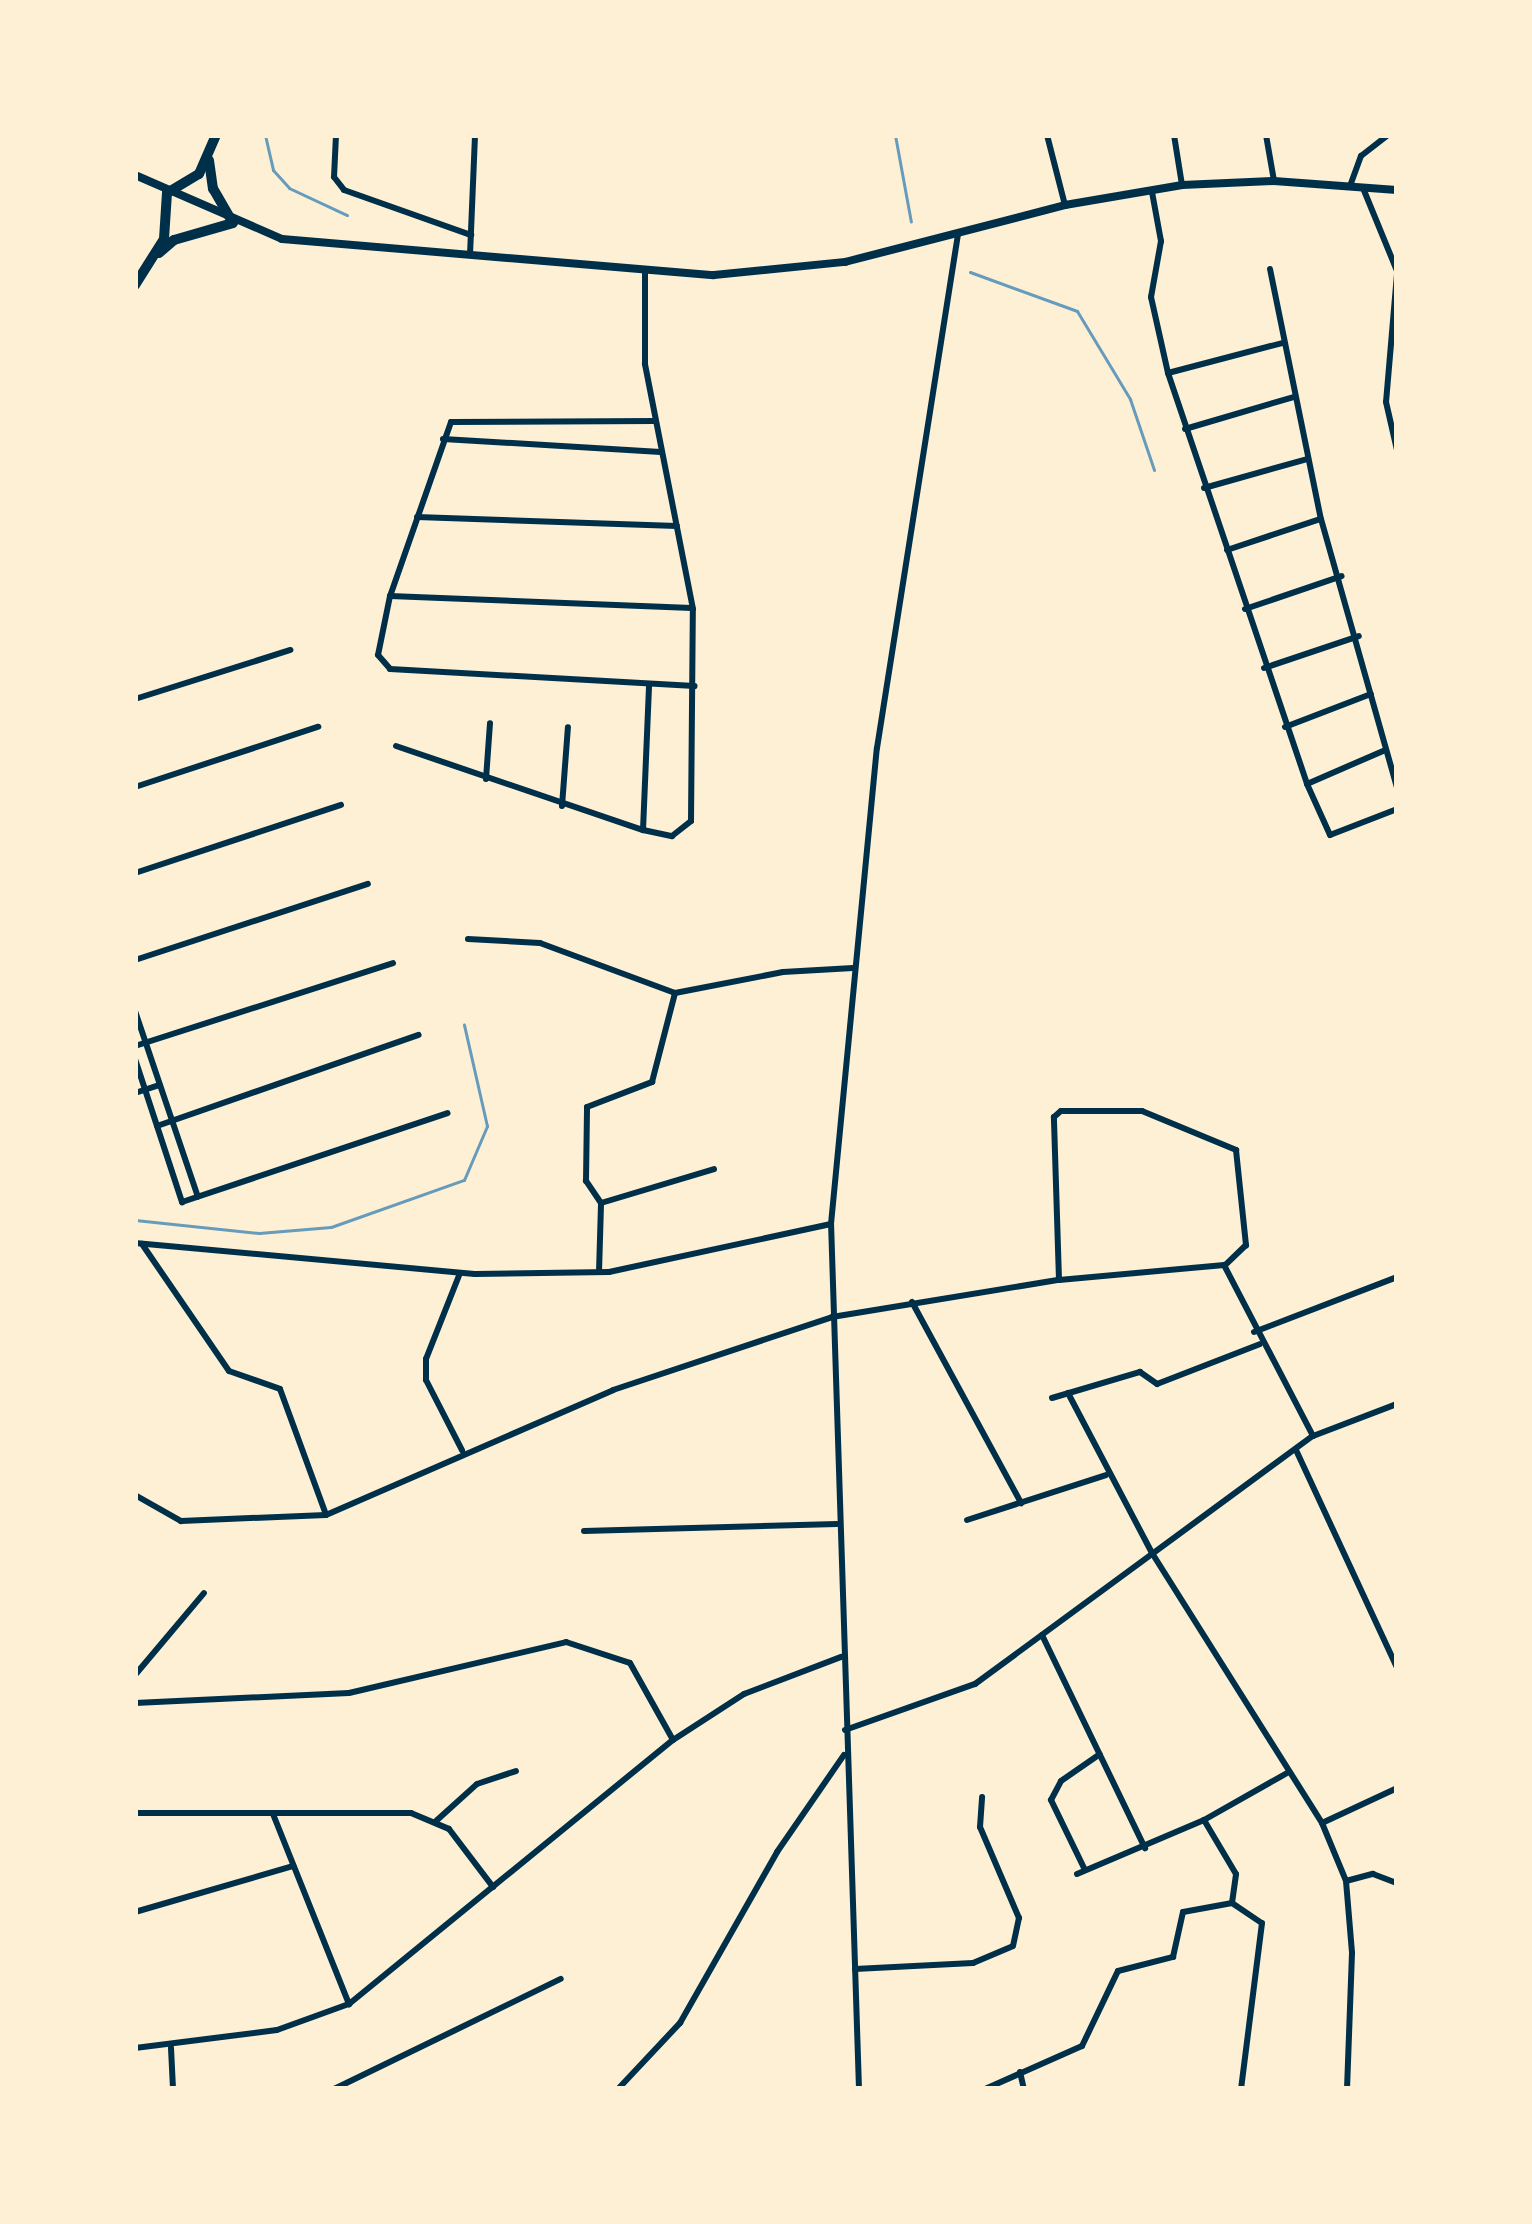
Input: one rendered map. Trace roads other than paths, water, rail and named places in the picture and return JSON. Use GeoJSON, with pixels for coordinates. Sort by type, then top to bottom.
{"type":"FeatureCollection","features":[{"type":"Feature","properties":{"kind":"main road"},"geometry":{"type":"LineString","coordinates":[[156,256],[170,217],[167,193],[185,186],[209,157],[216,135]]}},
{"type":"Feature","properties":{"kind":"main road"},"geometry":{"type":"LineString","coordinates":[[135,285],[174,240],[233,223],[213,189],[209,157]]}},
{"type":"Feature","properties":{"kind":"street"},"geometry":{"type":"LineString","coordinates":[[336,135],[340,187],[471,235]]}},
{"type":"Feature","properties":{"kind":"street"},"geometry":{"type":"LineString","coordinates":[[470,255],[475,135]]}},
{"type":"Feature","properties":{"kind":"street"},"geometry":{"type":"LineString","coordinates":[[1048,135],[1065,205]]}},
{"type":"Feature","properties":{"kind":"street"},"geometry":{"type":"LineString","coordinates":[[1174,135],[1182,184]]}},
{"type":"Feature","properties":{"kind":"street"},"geometry":{"type":"LineString","coordinates":[[1266,135],[1274,181]]}},
{"type":"Feature","properties":{"kind":"street"},"geometry":{"type":"LineString","coordinates":[[1350,186],[1361,156],[1388,135]]}},
{"type":"Feature","properties":{"kind":"street"},"geometry":{"type":"LineString","coordinates":[[135,175],[233,223],[282,239],[646,272],[779,272],[958,234],[1065,205],[1182,184],[1274,181],[1397,190]]}},
{"type":"Feature","properties":{"kind":"street"},"geometry":{"type":"LineString","coordinates":[[1363,188],[1397,273],[1386,402],[1397,451]]}},
{"type":"Feature","properties":{"kind":"street"},"geometry":{"type":"LineString","coordinates":[[1152,192],[1161,241],[1151,297],[1168,373],[1307,784],[1330,835],[1397,809]]}},
{"type":"Feature","properties":{"kind":"street"},"geometry":{"type":"LineString","coordinates":[[859,2089],[837,1524],[831,1224],[877,748],[958,234]]}},
{"type":"Feature","properties":{"kind":"street"},"geometry":{"type":"LineString","coordinates":[[1270,269],[1307,459],[1359,636],[1383,752],[1397,788]]}},
{"type":"Feature","properties":{"kind":"street"},"geometry":{"type":"LineString","coordinates":[[396,746],[643,830],[673,836],[691,821],[693,608],[643,344],[646,272]]}},
{"type":"Feature","properties":{"kind":"street"},"geometry":{"type":"LineString","coordinates":[[1168,373],[1282,343]]}},
{"type":"Feature","properties":{"kind":"street"},"geometry":{"type":"LineString","coordinates":[[1185,429],[1294,397]]}},
{"type":"Feature","properties":{"kind":"street"},"geometry":{"type":"LineString","coordinates":[[655,421],[460,416],[443,439],[416,517],[390,596],[378,655],[390,668],[695,686]]}},
{"type":"Feature","properties":{"kind":"street"},"geometry":{"type":"LineString","coordinates":[[443,439],[662,452]]}},
{"type":"Feature","properties":{"kind":"street"},"geometry":{"type":"LineString","coordinates":[[1204,488],[1307,459]]}},
{"type":"Feature","properties":{"kind":"street"},"geometry":{"type":"LineString","coordinates":[[416,517],[677,526]]}},
{"type":"Feature","properties":{"kind":"street"},"geometry":{"type":"LineString","coordinates":[[1227,550],[1322,519]]}},
{"type":"Feature","properties":{"kind":"street"},"geometry":{"type":"LineString","coordinates":[[1245,609],[1342,576]]}},
{"type":"Feature","properties":{"kind":"street"},"geometry":{"type":"LineString","coordinates":[[390,596],[693,608]]}},
{"type":"Feature","properties":{"kind":"street"},"geometry":{"type":"LineString","coordinates":[[1264,668],[1359,636]]}},
{"type":"Feature","properties":{"kind":"street"},"geometry":{"type":"LineString","coordinates":[[135,699],[290,650]]}},
{"type":"Feature","properties":{"kind":"street"},"geometry":{"type":"LineString","coordinates":[[643,830],[649,684]]}},
{"type":"Feature","properties":{"kind":"street"},"geometry":{"type":"LineString","coordinates":[[1285,727],[1371,694]]}},
{"type":"Feature","properties":{"kind":"street"},"geometry":{"type":"LineString","coordinates":[[486,780],[490,723]]}},
{"type":"Feature","properties":{"kind":"street"},"geometry":{"type":"LineString","coordinates":[[135,787],[318,727]]}},
{"type":"Feature","properties":{"kind":"street"},"geometry":{"type":"LineString","coordinates":[[562,806],[568,727]]}},
{"type":"Feature","properties":{"kind":"street"},"geometry":{"type":"LineString","coordinates":[[1307,784],[1383,752]]}},
{"type":"Feature","properties":{"kind":"street"},"geometry":{"type":"LineString","coordinates":[[135,873],[341,805]]}},
{"type":"Feature","properties":{"kind":"street"},"geometry":{"type":"LineString","coordinates":[[135,960],[368,884]]}},
{"type":"Feature","properties":{"kind":"street"},"geometry":{"type":"LineString","coordinates":[[468,939],[540,944],[675,993],[782,972],[853,968]]}},
{"type":"Feature","properties":{"kind":"street"},"geometry":{"type":"LineString","coordinates":[[135,1046],[393,963]]}},
{"type":"Feature","properties":{"kind":"street"},"geometry":{"type":"LineString","coordinates":[[599,1272],[601,1203],[586,1180],[587,1107],[652,1082],[675,993]]}},
{"type":"Feature","properties":{"kind":"street"},"geometry":{"type":"LineString","coordinates":[[135,1011],[198,1197]]}},
{"type":"Feature","properties":{"kind":"street"},"geometry":{"type":"LineString","coordinates":[[157,1126],[419,1036]]}},
{"type":"Feature","properties":{"kind":"street"},"geometry":{"type":"LineString","coordinates":[[135,1059],[182,1202],[448,1113]]}},
{"type":"Feature","properties":{"kind":"street"},"geometry":{"type":"LineString","coordinates":[[135,1094],[160,1085]]}},
{"type":"Feature","properties":{"kind":"street"},"geometry":{"type":"LineString","coordinates":[[135,1495],[181,1521],[326,1515],[462,1450],[832,1317],[1059,1280],[1224,1265],[1246,1245],[1236,1150],[1142,1111],[1060,1111],[1054,1117],[1059,1280]]}},
{"type":"Feature","properties":{"kind":"street"},"geometry":{"type":"LineString","coordinates":[[170,1166],[186,1161]]}},
{"type":"Feature","properties":{"kind":"street"},"geometry":{"type":"LineString","coordinates":[[601,1203],[714,1169]]}},
{"type":"Feature","properties":{"kind":"street"},"geometry":{"type":"LineString","coordinates":[[138,1243],[460,1273],[599,1272],[831,1224]]}},
{"type":"Feature","properties":{"kind":"street"},"geometry":{"type":"LineString","coordinates":[[138,1243],[230,1371],[280,1388],[326,1515]]}},
{"type":"Feature","properties":{"kind":"street"},"geometry":{"type":"LineString","coordinates":[[1224,1265],[1260,1344],[1312,1436]]}},
{"type":"Feature","properties":{"kind":"street"},"geometry":{"type":"LineString","coordinates":[[460,1273],[426,1359],[426,1380],[462,1450]]}},
{"type":"Feature","properties":{"kind":"street"},"geometry":{"type":"LineString","coordinates":[[1255,1332],[1397,1277]]}},
{"type":"Feature","properties":{"kind":"street"},"geometry":{"type":"LineString","coordinates":[[912,1302],[1021,1503]]}},
{"type":"Feature","properties":{"kind":"street"},"geometry":{"type":"LineString","coordinates":[[1052,1398],[1140,1372],[1156,1384],[1260,1344]]}},
{"type":"Feature","properties":{"kind":"street"},"geometry":{"type":"LineString","coordinates":[[1068,1393],[1106,1475],[1322,1823],[1346,1880],[1352,1953],[1347,2089]]}},
{"type":"Feature","properties":{"kind":"street"},"geometry":{"type":"LineString","coordinates":[[845,1730],[975,1684],[1312,1436],[1397,1404]]}},
{"type":"Feature","properties":{"kind":"street"},"geometry":{"type":"LineString","coordinates":[[1295,1450],[1397,1667]]}},
{"type":"Feature","properties":{"kind":"street"},"geometry":{"type":"LineString","coordinates":[[967,1520],[1106,1475]]}},
{"type":"Feature","properties":{"kind":"street"},"geometry":{"type":"LineString","coordinates":[[584,1531],[837,1524]]}},
{"type":"Feature","properties":{"kind":"street"},"geometry":{"type":"LineString","coordinates":[[135,1675],[204,1593]]}},
{"type":"Feature","properties":{"kind":"street"},"geometry":{"type":"LineString","coordinates":[[1042,1635],[1145,1848]]}},
{"type":"Feature","properties":{"kind":"street"},"geometry":{"type":"LineString","coordinates":[[135,1703],[349,1693],[566,1642],[630,1663],[673,1740]]}},
{"type":"Feature","properties":{"kind":"street"},"geometry":{"type":"LineString","coordinates":[[135,2048],[171,2048],[277,2030],[349,2004],[673,1740],[744,1694],[842,1657]]}},
{"type":"Feature","properties":{"kind":"street"},"geometry":{"type":"LineString","coordinates":[[618,2089],[680,2023],[777,1852],[846,1752]]}},
{"type":"Feature","properties":{"kind":"street"},"geometry":{"type":"LineString","coordinates":[[1100,1754],[1061,1781],[1051,1800],[1081,1873],[1204,1820],[1289,1772]]}},
{"type":"Feature","properties":{"kind":"street"},"geometry":{"type":"LineString","coordinates":[[436,1821],[477,1784],[516,1771]]}},
{"type":"Feature","properties":{"kind":"street"},"geometry":{"type":"LineString","coordinates":[[1322,1823],[1397,1787]]}},
{"type":"Feature","properties":{"kind":"street"},"geometry":{"type":"LineString","coordinates":[[855,1969],[973,1963],[1013,1946],[1019,1918],[980,1827],[982,1797]]}},
{"type":"Feature","properties":{"kind":"street"},"geometry":{"type":"LineString","coordinates":[[135,1813],[411,1813],[436,1821],[493,1887]]}},
{"type":"Feature","properties":{"kind":"street"},"geometry":{"type":"LineString","coordinates":[[273,1814],[349,2004]]}},
{"type":"Feature","properties":{"kind":"street"},"geometry":{"type":"LineString","coordinates":[[1204,1820],[1236,1874],[1232,1903]]}},
{"type":"Feature","properties":{"kind":"street"},"geometry":{"type":"LineString","coordinates":[[135,1912],[293,1866]]}},
{"type":"Feature","properties":{"kind":"street"},"geometry":{"type":"LineString","coordinates":[[1346,1880],[1373,1874],[1397,1882]]}},
{"type":"Feature","properties":{"kind":"street"},"geometry":{"type":"LineString","coordinates":[[985,2089],[1082,2045],[1121,1969],[1173,1957],[1183,1912],[1232,1903],[1262,1920],[1241,2089]]}},
{"type":"Feature","properties":{"kind":"street"},"geometry":{"type":"LineString","coordinates":[[334,2089],[561,1979]]}},
{"type":"Feature","properties":{"kind":"street"},"geometry":{"type":"LineString","coordinates":[[171,2048],[173,2089]]}},
{"type":"Feature","properties":{"kind":"street"},"geometry":{"type":"LineString","coordinates":[[1020,2072],[1024,2089]]}},
{"type":"Feature","properties":{"kind":"waterway"},"geometry":{"type":"LineString","coordinates":[[265,135],[273,170],[289,188],[347,215]]}},
{"type":"Feature","properties":{"kind":"waterway"},"geometry":{"type":"LineString","coordinates":[[895,135],[911,222]]}},
{"type":"Feature","properties":{"kind":"waterway"},"geometry":{"type":"LineString","coordinates":[[970,272],[1077,311],[1130,399],[1154,470]]}},
{"type":"Feature","properties":{"kind":"waterway"},"geometry":{"type":"LineString","coordinates":[[135,1220],[259,1233],[331,1227],[464,1180],[487,1126],[464,1025]]}}]}
